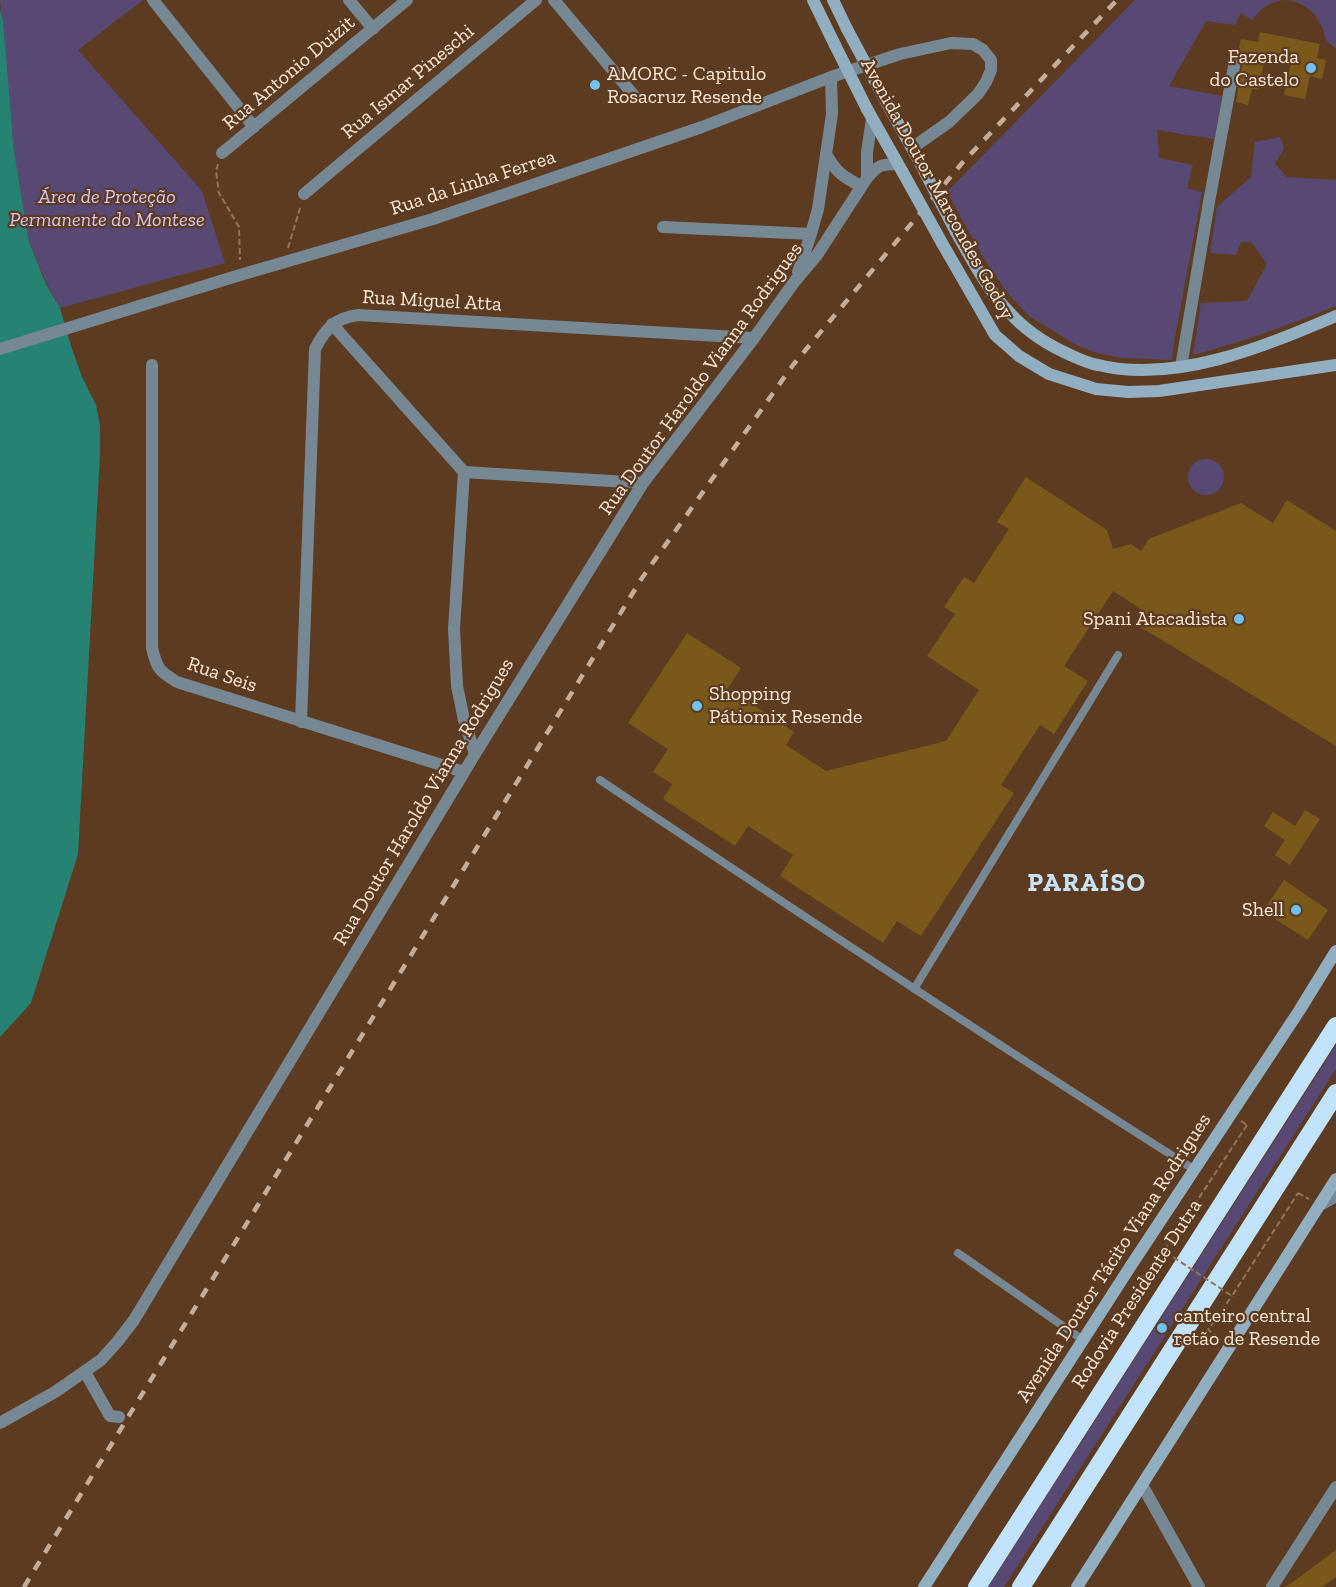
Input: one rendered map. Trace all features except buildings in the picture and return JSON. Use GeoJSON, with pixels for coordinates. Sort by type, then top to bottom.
{"type":"FeatureCollection","features":[{"type":"Feature","properties":{"kind":"highway","name":"Rodovia Presidente Dutra"},"geometry":{"type":"LineString","coordinates":[[976,1587],[1336,1026]]}},
{"type":"Feature","properties":{"kind":"highway"},"geometry":{"type":"LineString","coordinates":[[1021,1587],[1336,1093]]}},
{"type":"Feature","properties":{"kind":"main road","name":"Avenida Doutor Marcondes Godoy"},"geometry":{"type":"LineString","coordinates":[[813,0],[870,114],[942,243],[995,335],[1018,356],[1049,374],[1095,389],[1128,392],[1159,391],[1336,365]]}},
{"type":"Feature","properties":{"kind":"main road","name":"Avenida Doutor Marcondes Godoy"},"geometry":{"type":"LineString","coordinates":[[833,0],[956,232],[990,289],[1027,330],[1049,345],[1098,365],[1130,370],[1181,368],[1250,349],[1332,319]]}},
{"type":"Feature","properties":{"kind":"main road","name":"Avenida Doutor Tácito Viana Rodrigues"},"geometry":{"type":"LineString","coordinates":[[924,1587],[1336,951]]}},
{"type":"Feature","properties":{"kind":"main road"},"geometry":{"type":"LineString","coordinates":[[1077,1587],[1336,1179]]}},
{"type":"Feature","properties":{"kind":"street"},"geometry":{"type":"LineString","coordinates":[[153,0],[254,127]]}},
{"type":"Feature","properties":{"kind":"street"},"geometry":{"type":"LineString","coordinates":[[349,0],[373,29]]}},
{"type":"Feature","properties":{"kind":"street","name":"Rua Antonio Duizit"},"geometry":{"type":"LineString","coordinates":[[222,153],[407,0]]}},
{"type":"Feature","properties":{"kind":"street","name":"Rua Ismar Pineschi"},"geometry":{"type":"LineString","coordinates":[[304,194],[536,0]]}},
{"type":"Feature","properties":{"kind":"street"},"geometry":{"type":"LineString","coordinates":[[554,0],[636,98]]}},
{"type":"Feature","properties":{"kind":"street","name":"Rua da Linha Ferrea"},"geometry":{"type":"LineString","coordinates":[[0,349],[444,215],[702,127],[831,77],[900,54],[951,43],[973,44],[983,50],[991,60],[991,70],[986,82],[978,94],[915,153]]}},
{"type":"Feature","properties":{"kind":"street"},"geometry":{"type":"LineString","coordinates":[[1181,368],[1235,61]]}},
{"type":"Feature","properties":{"kind":"street"},"geometry":{"type":"LineString","coordinates":[[795,281],[818,208],[832,114],[831,77]]}},
{"type":"Feature","properties":{"kind":"street"},"geometry":{"type":"LineString","coordinates":[[864,182],[870,114]]}},
{"type":"Feature","properties":{"kind":"street"},"geometry":{"type":"LineString","coordinates":[[826,154],[839,173],[864,182]]}},
{"type":"Feature","properties":{"kind":"street"},"geometry":{"type":"LineString","coordinates":[[864,182],[876,167],[881,165],[900,168]]}},
{"type":"Feature","properties":{"kind":"street","name":"Rua Doutor Haroldo Vianna Rodrigues"},"geometry":{"type":"LineString","coordinates":[[0,1423],[56,1392],[101,1360],[134,1320],[464,772],[643,483],[817,255],[864,182]]}},
{"type":"Feature","properties":{"kind":"street"},"geometry":{"type":"LineString","coordinates":[[663,227],[811,234]]}},
{"type":"Feature","properties":{"kind":"street","name":"Rua Miguel Atta"},"geometry":{"type":"LineString","coordinates":[[332,324],[358,315],[754,338]]}},
{"type":"Feature","properties":{"kind":"street"},"geometry":{"type":"LineString","coordinates":[[301,722],[315,349],[321,336],[332,324],[464,472],[643,483]]}},
{"type":"Feature","properties":{"kind":"street","name":"Rua Seis"},"geometry":{"type":"LineString","coordinates":[[152,365],[152,648],[156,664],[162,673],[177,682],[464,772]]}},
{"type":"Feature","properties":{"kind":"street"},"geometry":{"type":"LineString","coordinates":[[464,472],[454,629],[457,686],[464,720],[475,754]]}},
{"type":"Feature","properties":{"kind":"street"},"geometry":{"type":"LineString","coordinates":[[1320,1205],[1336,1196]]}},
{"type":"Feature","properties":{"kind":"street"},"geometry":{"type":"LineString","coordinates":[[85,1372],[110,1416],[119,1417]]}},
{"type":"Feature","properties":{"kind":"street"},"geometry":{"type":"LineString","coordinates":[[1142,1485],[1199,1587]]}},
{"type":"Feature","properties":{"kind":"street"},"geometry":{"type":"LineString","coordinates":[[1272,1587],[1336,1487]]}},
{"type":"Feature","properties":{"kind":"lane"},"geometry":{"type":"LineString","coordinates":[[914,989],[1118,655]]}},
{"type":"Feature","properties":{"kind":"lane"},"geometry":{"type":"LineString","coordinates":[[600,780],[807,920],[1195,1170]]}},
{"type":"Feature","properties":{"kind":"lane"},"geometry":{"type":"LineString","coordinates":[[958,1253],[1083,1340]]}},
{"type":"Feature","properties":{"kind":"path"},"geometry":{"type":"LineString","coordinates":[[222,153],[216,171],[219,193],[239,227],[240,275]]}},
{"type":"Feature","properties":{"kind":"path"},"geometry":{"type":"LineString","coordinates":[[284,262],[304,194]]}},
{"type":"Feature","properties":{"kind":"path"},"geometry":{"type":"LineString","coordinates":[[1130,1267],[1147,1279],[1247,1125]]}},
{"type":"Feature","properties":{"kind":"path"},"geometry":{"type":"LineString","coordinates":[[1230,1345],[1208,1330],[1298,1193]]}},
{"type":"Feature","properties":{"kind":"path"},"geometry":{"type":"LineString","coordinates":[[1164,1251],[1232,1296]]}},
{"type":"Feature","properties":{"kind":"green space","name":"Área de Proteção Permanente do Montese"},"geometry":{"type":"Polygon","coordinates":[[[0,0],[143,0],[78,50],[202,191],[225,263],[60,308],[29,242],[14,151],[0,0]]]}},
{"type":"Feature","properties":{"kind":"green space"},"geometry":{"type":"Polygon","coordinates":[[[1135,0],[1283,0],[1265,7],[1252,20],[1241,13],[1235,25],[1206,21],[1169,86],[1222,96],[1214,139],[1157,130],[1159,158],[1193,165],[1187,188],[1202,192],[1172,360],[1122,358],[1097,353],[1076,345],[1029,316],[1006,291],[983,257],[947,192],[1135,0]]]}},
{"type":"Feature","properties":{"kind":"green space"},"geometry":{"type":"Polygon","coordinates":[[[1285,0],[1336,0],[1336,49],[1327,40],[1320,23],[1308,8],[1285,0]]]}},
{"type":"Feature","properties":{"kind":"green space"},"geometry":{"type":"Polygon","coordinates":[[[1280,137],[1284,148],[1275,164],[1287,177],[1336,180],[1336,306],[1265,333],[1193,355],[1201,303],[1247,301],[1267,264],[1251,242],[1241,242],[1236,255],[1210,253],[1217,207],[1251,177],[1255,142],[1280,137]]]}},
{"type":"Feature","properties":{"kind":"green space"},"geometry":{"type":"Polygon","coordinates":[[[1206,459],[1219,464],[1224,477],[1219,490],[1206,495],[1193,490],[1188,477],[1193,464],[1206,459]]]}},
{"type":"Feature","properties":{"kind":"green space","name":"canteiro central retão de Resende"},"geometry":{"type":"Polygon","coordinates":[[[1336,1045],[1336,1069],[1004,1587],[988,1587],[1336,1045]]]}},
{"type":"Feature","properties":{"kind":"water"},"geometry":{"type":"Polygon","coordinates":[[[0,9],[3,21],[14,151],[29,242],[46,284],[60,308],[82,377],[96,405],[100,426],[100,454],[78,854],[31,1003],[0,1037],[0,9]]]}},
{"type":"Feature","properties":{"kind":"railway"},"geometry":{"type":"LineString","coordinates":[[24,1587],[642,578],[793,365],[963,162],[1117,0]]}},
{"type":"Feature","properties":{"kind":"place","name":"Fazenda do Castelo"},"geometry":{"type":"Point","coordinates":[1311,68]}},
{"type":"Feature","properties":{"kind":"place","name":"AMORC - Capitulo Rosacruz Resende"},"geometry":{"type":"Point","coordinates":[595,85]}},
{"type":"Feature","properties":{"kind":"place","name":"Spani Atacadista"},"geometry":{"type":"Point","coordinates":[1239,619]}},
{"type":"Feature","properties":{"kind":"place","name":"Shopping Pátiomix Resende"},"geometry":{"type":"Point","coordinates":[697,706]}},
{"type":"Feature","properties":{"kind":"place","name":"Shell"},"geometry":{"type":"Point","coordinates":[1296,910]}},
{"type":"Feature","properties":{"kind":"place","name":"canteiro central retão de Resende"},"geometry":{"type":"Point","coordinates":[1162,1328]}},
{"type":"Feature","properties":{"kind":"district","name":"PARAÍSO"},"geometry":{"type":"Point","coordinates":[1087,884]}}]}
